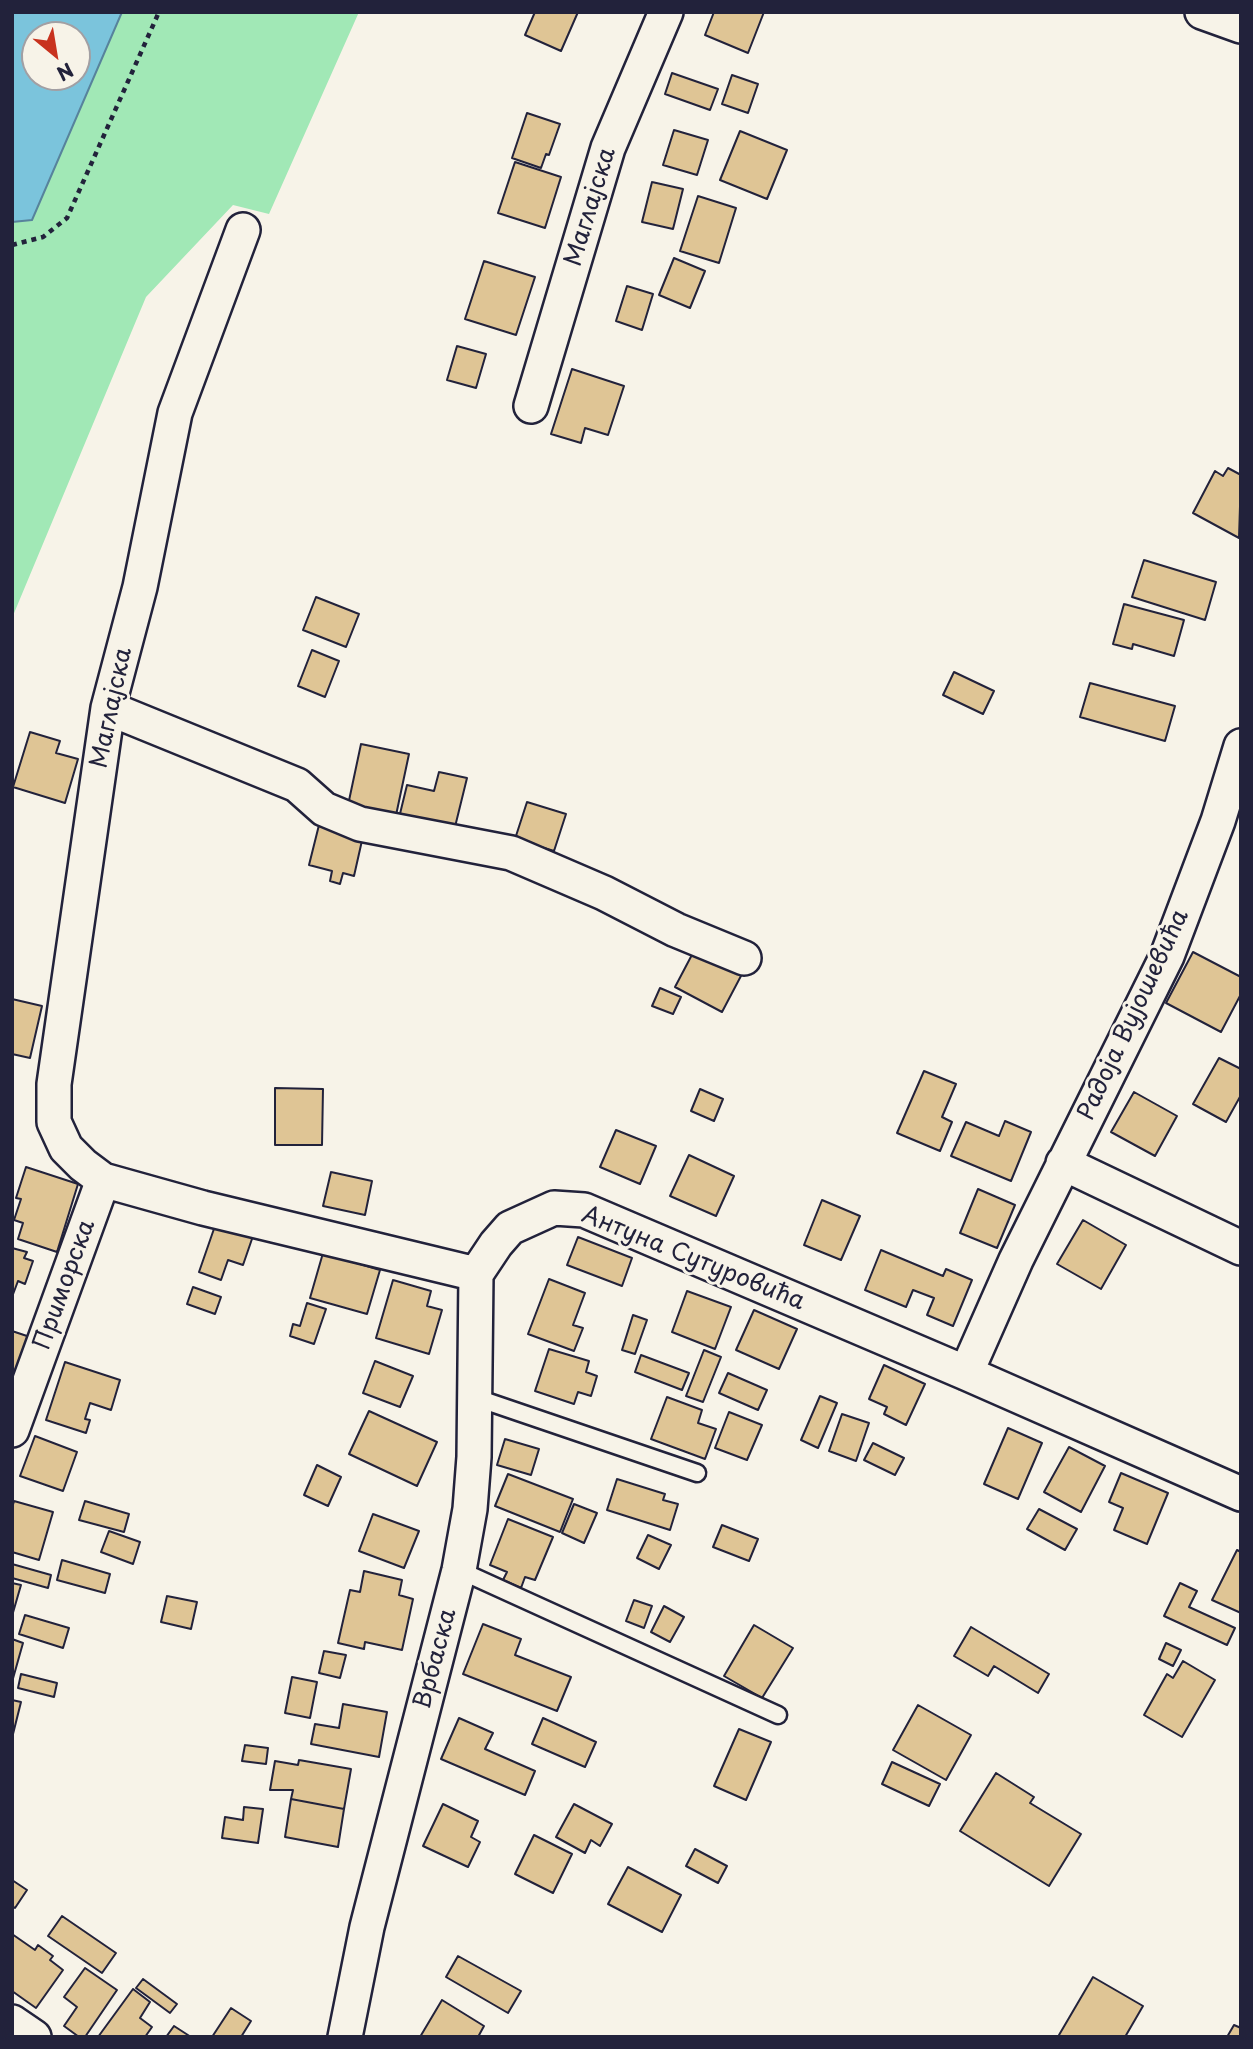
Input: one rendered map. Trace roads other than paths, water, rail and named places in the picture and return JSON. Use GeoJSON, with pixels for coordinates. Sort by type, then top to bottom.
{"type":"FeatureCollection","features":[{"type":"Feature","properties":{"kind":"street","name":"Маглајска"},"geometry":{"type":"LineString","coordinates":[[531,406],[608,148],[666,12]]}},
{"type":"Feature","properties":{"kind":"street"},"geometry":{"type":"LineString","coordinates":[[1202,12],[1241,26]]}},
{"type":"Feature","properties":{"kind":"street","name":"Маглајска"},"geometry":{"type":"LineString","coordinates":[[103,1180],[66,1149],[54,1122],[54,1084],[108,708],[140,587],[175,413],[243,230]]}},
{"type":"Feature","properties":{"kind":"street"},"geometry":{"type":"LineString","coordinates":[[108,708],[297,785],[324,809],[360,824],[511,853],[604,893],[676,930],[744,958]]}},
{"type":"Feature","properties":{"kind":"street","name":"Радоја Вујошевића"},"geometry":{"type":"LineString","coordinates":[[966,1373],[1016,1260],[1167,956],[1218,821],[1241,746]]}},
{"type":"Feature","properties":{"kind":"street"},"geometry":{"type":"LineString","coordinates":[[1063,1163],[1241,1248]]}},
{"type":"Feature","properties":{"kind":"street"},"geometry":{"type":"LineString","coordinates":[[103,1180],[203,1208],[477,1274]]}},
{"type":"Feature","properties":{"kind":"street","name":"Приморска"},"geometry":{"type":"LineString","coordinates":[[12,1430],[103,1180]]}},
{"type":"Feature","properties":{"kind":"street","name":"Антуна Сутуровића"},"geometry":{"type":"LineString","coordinates":[[477,1274],[510,1228],[555,1208],[584,1210],[1241,1494]]}},
{"type":"Feature","properties":{"kind":"street","name":"Врбаска"},"geometry":{"type":"LineString","coordinates":[[345,2037],[367,1927],[459,1570],[473,1482],[477,1274]]}},
{"type":"Feature","properties":{"kind":"street"},"geometry":{"type":"LineString","coordinates":[[12,2022],[34,2037]]}},
{"type":"Feature","properties":{"kind":"lane"},"geometry":{"type":"LineString","coordinates":[[473,1397],[697,1473]]}},
{"type":"Feature","properties":{"kind":"lane"},"geometry":{"type":"LineString","coordinates":[[459,1570],[778,1715]]}},
{"type":"Feature","properties":{"kind":"water"},"geometry":{"type":"Polygon","coordinates":[[[12,12],[122,12],[91,84],[91,21],[21,21],[21,91],[88,91],[32,220],[12,222],[12,12]]]}}]}
